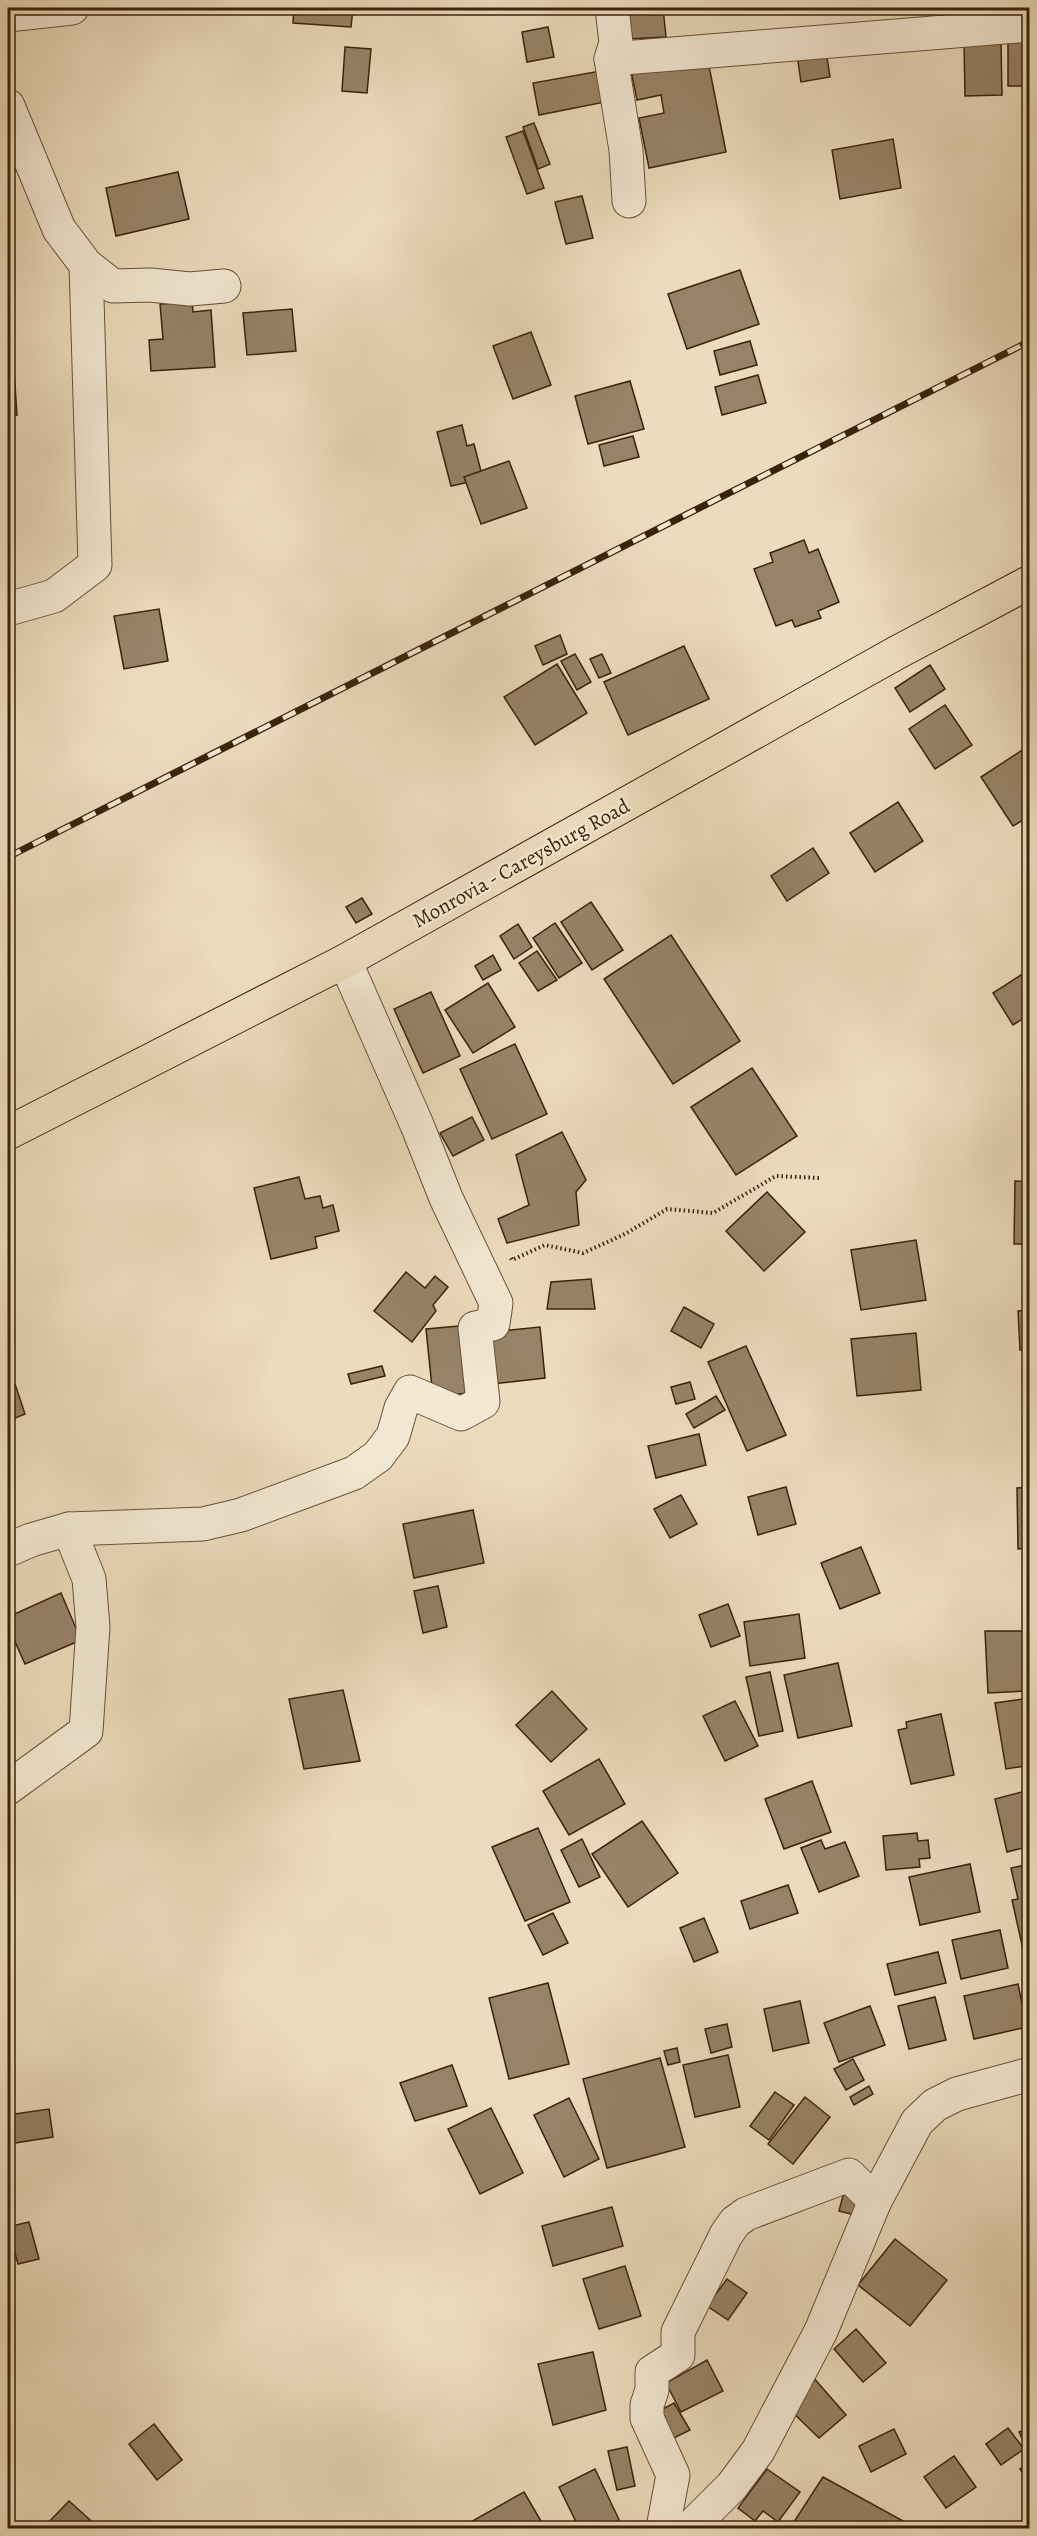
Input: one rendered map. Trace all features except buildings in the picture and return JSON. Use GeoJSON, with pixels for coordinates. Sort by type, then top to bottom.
{"type":"FeatureCollection","features":[{"type":"Feature","properties":{"kind":"main road","name":"Monrovia - Careysburg Road"},"geometry":{"type":"LineString","coordinates":[[8,1133],[345,961],[898,652],[1029,582]]}},
{"type":"Feature","properties":{"kind":"street"},"geometry":{"type":"LineString","coordinates":[[8,15],[72,8]]}},
{"type":"Feature","properties":{"kind":"street"},"geometry":{"type":"LineString","coordinates":[[612,8],[616,43],[611,59],[626,150],[628,201]]}},
{"type":"Feature","properties":{"kind":"street"},"geometry":{"type":"LineString","coordinates":[[611,59],[1029,25]]}},
{"type":"Feature","properties":{"kind":"street"},"geometry":{"type":"LineString","coordinates":[[8,106],[59,229],[86,265],[113,286],[150,285],[189,289],[224,286]]}},
{"type":"Feature","properties":{"kind":"street"},"geometry":{"type":"LineString","coordinates":[[8,609],[54,596],[95,566],[86,265]]}},
{"type":"Feature","properties":{"kind":"street"},"geometry":{"type":"LineString","coordinates":[[8,1550],[69,1529],[203,1524],[242,1515],[354,1473],[378,1456],[393,1436],[401,1408],[410,1392],[461,1414],[483,1402],[475,1328],[493,1323],[496,1304],[446,1198],[417,1125],[345,961]]}},
{"type":"Feature","properties":{"kind":"street"},"geometry":{"type":"LineString","coordinates":[[8,1788],[86,1731],[93,1627],[89,1579],[69,1529]]}},
{"type":"Feature","properties":{"kind":"street"},"geometry":{"type":"LineString","coordinates":[[690,2529],[732,2486],[758,2451],[821,2331],[875,2201],[917,2122],[935,2105],[977,2088],[1029,2074]]}},
{"type":"Feature","properties":{"kind":"street"},"geometry":{"type":"LineString","coordinates":[[663,2529],[673,2475],[647,2418],[647,2406],[652,2390],[652,2372],[678,2355],[678,2332],[726,2235],[735,2222],[746,2214],[849,2175],[875,2201]]}},
{"type":"Feature","properties":{"kind":"path"},"geometry":{"type":"LineString","coordinates":[[506,1253],[512,1260],[545,1245],[584,1252],[625,1234],[667,1209],[713,1213],[776,1176],[820,1178]]}},
{"type":"Feature","properties":{"kind":"railway"},"geometry":{"type":"LineString","coordinates":[[8,857],[1030,341]]}}]}
